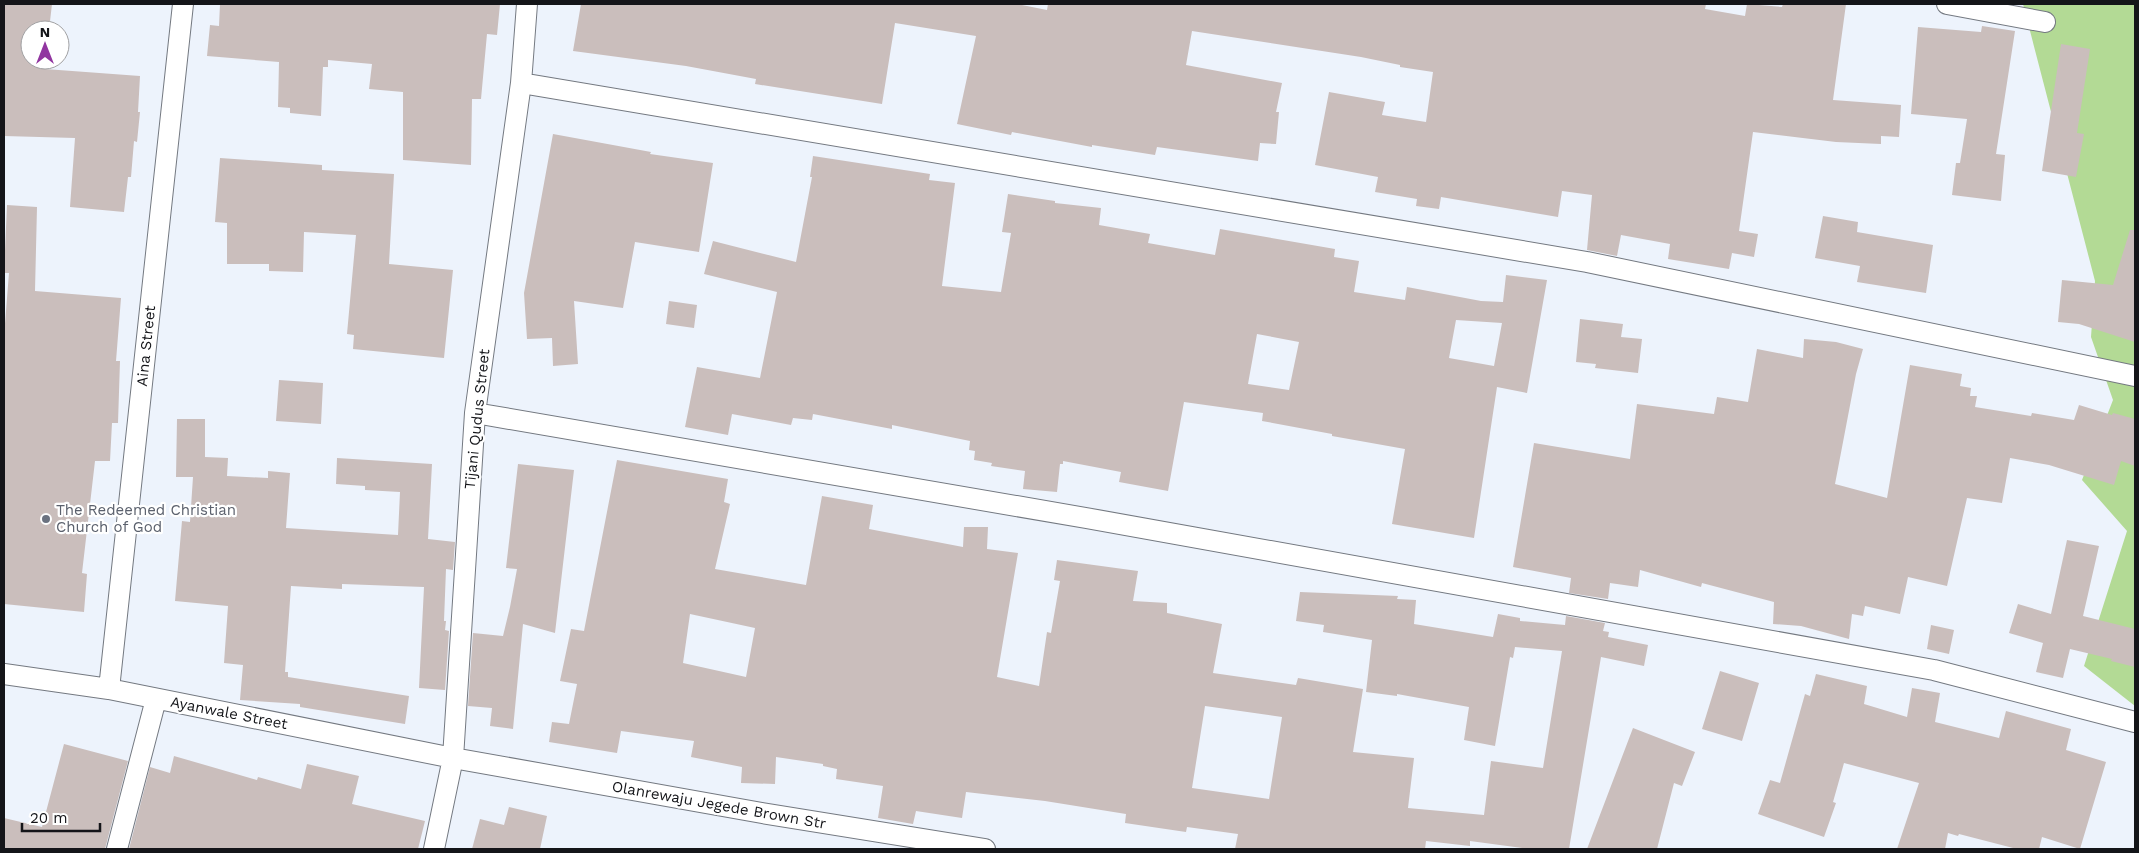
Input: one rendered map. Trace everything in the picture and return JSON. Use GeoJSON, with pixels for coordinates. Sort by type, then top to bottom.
{"type":"FeatureCollection","features":[{"type":"Feature","properties":{"kind":"street","name":"Aina Street"},"geometry":{"type":"LineString","coordinates":[[108,689],[184,4]]}},
{"type":"Feature","properties":{"kind":"street","name":"Tijani Qudus Street"},"geometry":{"type":"LineString","coordinates":[[434,849],[452,758],[475,413],[521,83],[527,4]]}},
{"type":"Feature","properties":{"kind":"street"},"geometry":{"type":"LineString","coordinates":[[1947,4],[2045,22]]}},
{"type":"Feature","properties":{"kind":"street"},"geometry":{"type":"LineString","coordinates":[[521,83],[1587,262],[2135,376]]}},
{"type":"Feature","properties":{"kind":"street"},"geometry":{"type":"LineString","coordinates":[[475,413],[1077,516],[1934,670],[2135,722]]}},
{"type":"Feature","properties":{"kind":"street","name":"Ayanwale Street"},"geometry":{"type":"LineString","coordinates":[[4,674],[108,689],[452,758]]}},
{"type":"Feature","properties":{"kind":"street"},"geometry":{"type":"LineString","coordinates":[[117,849],[156,698]]}},
{"type":"Feature","properties":{"kind":"street","name":"Olanrewaju Jegede Brown Str"},"geometry":{"type":"LineString","coordinates":[[452,758],[752,811],[985,849]]}},
{"type":"Feature","properties":{"kind":"green space"},"geometry":{"type":"Polygon","coordinates":[[[2023,4],[2135,4],[2135,706],[2084,666],[2127,531],[2082,480],[2113,400],[2091,337],[2095,281],[2023,4]]]}},
{"type":"Feature","properties":{"kind":"building"},"geometry":{"type":"Polygon","coordinates":[[[4,4],[52,4],[50,20],[20,20],[20,70],[59,70],[140,76],[138,112],[140,112],[137,142],[134,141],[131,177],[128,177],[124,212],[70,207],[75,138],[4,136],[4,4]]]}},
{"type":"Feature","properties":{"kind":"building"},"geometry":{"type":"Polygon","coordinates":[[[220,4],[500,4],[497,35],[487,34],[481,99],[472,99],[471,165],[403,160],[403,92],[369,89],[372,64],[328,60],[328,67],[323,67],[321,116],[290,113],[290,108],[278,107],[279,62],[207,56],[210,25],[219,26],[220,4]]]}},
{"type":"Feature","properties":{"kind":"building"},"geometry":{"type":"Polygon","coordinates":[[[581,4],[1017,4],[1047,10],[1048,4],[1706,4],[1705,9],[1745,16],[1747,4],[1782,7],[1783,4],[1846,4],[1833,100],[1901,105],[1899,137],[1881,136],[1881,144],[1836,142],[1753,132],[1739,231],[1758,234],[1754,257],[1732,253],[1729,269],[1668,259],[1670,244],[1621,235],[1617,256],[1587,250],[1592,195],[1562,191],[1558,217],[1441,197],[1439,209],[1416,206],[1417,199],[1375,192],[1378,177],[1315,165],[1329,92],[1385,102],[1382,115],[1426,122],[1433,72],[1400,67],[1400,65],[1361,57],[1192,31],[1186,65],[1282,83],[1276,112],[1279,112],[1276,144],[1260,143],[1258,161],[1157,147],[1155,155],[1092,145],[1092,147],[1012,132],[1011,135],[957,124],[976,36],[895,23],[882,104],[755,84],[756,79],[686,66],[573,51],[581,4]]]}},
{"type":"Feature","properties":{"kind":"building"},"geometry":{"type":"Polygon","coordinates":[[[1982,26],[2015,31],[1996,154],[2005,155],[2001,201],[1952,195],[1956,163],[1960,163],[1967,119],[1911,114],[1918,27],[1981,32],[1982,26]]]}},
{"type":"Feature","properties":{"kind":"building"},"geometry":{"type":"Polygon","coordinates":[[[2061,44],[2090,49],[2077,133],[2084,134],[2076,177],[2042,171],[2061,44]]]}},
{"type":"Feature","properties":{"kind":"building"},"geometry":{"type":"Polygon","coordinates":[[[553,134],[651,152],[650,154],[713,163],[699,252],[635,242],[623,308],[574,301],[578,364],[553,366],[552,338],[527,339],[524,293],[553,134]]]}},
{"type":"Feature","properties":{"kind":"building"},"geometry":{"type":"Polygon","coordinates":[[[813,156],[930,174],[929,180],[955,183],[942,286],[1001,292],[1011,233],[1002,232],[1008,194],[1055,201],[1055,203],[1101,208],[1099,225],[1150,234],[1148,243],[1215,255],[1220,229],[1335,249],[1334,257],[1359,261],[1354,292],[1405,300],[1407,287],[1481,301],[1503,302],[1506,275],[1547,280],[1527,393],[1497,387],[1474,538],[1392,524],[1405,449],[1262,421],[1263,413],[1184,402],[1168,491],[1119,482],[1121,472],[1063,461],[1063,464],[1060,464],[1057,492],[1023,489],[1025,471],[991,466],[992,463],[974,460],[975,451],[969,450],[970,441],[892,425],[892,429],[813,414],[812,420],[793,418],[791,425],[732,414],[728,435],[685,427],[697,367],[760,378],[777,292],[704,274],[713,241],[796,262],[812,177],[810,177],[813,156]],[[1456,320],[1449,358],[1494,366],[1502,323],[1456,320]],[[1257,334],[1248,384],[1289,390],[1299,342],[1257,334]]]}},
{"type":"Feature","properties":{"kind":"building"},"geometry":{"type":"Polygon","coordinates":[[[220,158],[322,165],[322,170],[394,174],[389,264],[453,270],[444,358],[353,349],[354,335],[347,334],[356,235],[304,232],[303,272],[269,271],[269,264],[227,264],[227,223],[215,222],[220,158]]]}},
{"type":"Feature","properties":{"kind":"building"},"geometry":{"type":"Polygon","coordinates":[[[7,205],[37,207],[35,291],[121,298],[116,361],[120,361],[118,423],[112,423],[110,461],[95,461],[82,573],[87,574],[84,612],[4,604],[4,336],[9,273],[4,273],[7,205]]]}},
{"type":"Feature","properties":{"kind":"building"},"geometry":{"type":"Polygon","coordinates":[[[1823,216],[1858,222],[1857,232],[1933,245],[1926,293],[1857,282],[1860,266],[1815,258],[1823,216]]]}},
{"type":"Feature","properties":{"kind":"building"},"geometry":{"type":"Polygon","coordinates":[[[2130,230],[2135,230],[2135,342],[2079,324],[2058,322],[2062,280],[2113,285],[2130,230]]]}},
{"type":"Feature","properties":{"kind":"building"},"geometry":{"type":"Polygon","coordinates":[[[669,301],[697,305],[694,328],[666,324],[669,301]]]}},
{"type":"Feature","properties":{"kind":"building"},"geometry":{"type":"Polygon","coordinates":[[[1580,319],[1623,324],[1621,337],[1642,339],[1638,373],[1595,368],[1596,364],[1576,362],[1580,319]]]}},
{"type":"Feature","properties":{"kind":"building"},"geometry":{"type":"Polygon","coordinates":[[[1804,339],[1836,342],[1863,349],[1856,374],[1835,484],[1887,498],[1910,365],[1962,374],[1960,386],[1971,388],[1970,396],[1977,396],[1975,407],[2031,416],[2032,413],[2074,420],[2079,405],[2112,415],[2113,413],[2135,419],[2135,466],[2121,461],[2114,485],[2049,465],[2010,458],[2002,503],[1967,498],[1947,586],[1908,577],[1900,614],[1865,606],[1863,616],[1852,614],[1849,639],[1801,626],[1773,624],[1774,602],[1702,583],[1701,587],[1640,570],[1638,587],[1610,583],[1608,599],[1569,593],[1571,578],[1513,567],[1534,443],[1630,459],[1637,404],[1714,414],[1717,397],[1748,402],[1757,349],[1803,358],[1804,339]]]}},
{"type":"Feature","properties":{"kind":"building"},"geometry":{"type":"Polygon","coordinates":[[[279,380],[323,383],[321,424],[276,421],[279,380]]]}},
{"type":"Feature","properties":{"kind":"building"},"geometry":{"type":"Polygon","coordinates":[[[177,419],[205,419],[205,457],[228,458],[227,476],[268,478],[268,471],[290,473],[286,528],[398,535],[400,492],[365,490],[365,486],[336,484],[337,458],[432,464],[428,539],[455,542],[453,570],[446,569],[444,621],[446,621],[445,630],[449,631],[445,690],[419,688],[424,587],[342,584],[342,589],[291,586],[285,672],[288,672],[288,677],[409,696],[405,724],[300,707],[300,704],[240,700],[243,665],[224,663],[228,606],[175,601],[182,521],[190,522],[193,477],[176,477],[177,419]]]}},
{"type":"Feature","properties":{"kind":"building"},"geometry":{"type":"Polygon","coordinates":[[[617,460],[728,479],[724,502],[730,504],[715,569],[806,585],[822,496],[873,505],[869,529],[963,547],[964,527],[988,527],[987,549],[1018,553],[997,677],[1039,686],[1047,632],[1051,633],[1060,581],[1054,580],[1057,560],[1138,571],[1133,601],[1167,603],[1167,613],[1222,624],[1213,673],[1296,685],[1298,678],[1363,689],[1353,752],[1414,758],[1408,808],[1484,815],[1491,761],[1543,768],[1562,651],[1515,647],[1513,658],[1510,657],[1495,746],[1464,740],[1469,707],[1397,694],[1397,696],[1366,692],[1372,640],[1323,632],[1324,625],[1296,621],[1300,592],[1398,596],[1397,599],[1416,600],[1414,624],[1493,637],[1498,614],[1520,618],[1520,621],[1565,625],[1566,616],[1605,623],[1603,631],[1609,632],[1608,637],[1648,645],[1644,666],[1601,657],[1569,849],[1530,849],[1470,841],[1470,846],[1426,841],[1425,849],[1235,849],[1238,834],[1187,827],[1186,832],[1125,823],[1126,814],[1045,801],[966,792],[962,818],[916,811],[913,824],[878,818],[883,786],[836,779],[837,769],[823,766],[823,764],[776,757],[775,784],[741,783],[742,767],[691,757],[694,741],[621,731],[617,753],[549,742],[552,722],[569,724],[577,684],[560,681],[571,629],[584,631],[617,460]],[[690,614],[683,663],[746,677],[755,628],[690,614]],[[1205,706],[1192,788],[1269,799],[1282,717],[1205,706]]]}},
{"type":"Feature","properties":{"kind":"building"},"geometry":{"type":"Polygon","coordinates":[[[518,464],[574,470],[555,633],[523,624],[513,729],[490,726],[492,708],[468,706],[473,633],[503,636],[510,607],[517,569],[506,568],[518,464]]]}},
{"type":"Feature","properties":{"kind":"building"},"geometry":{"type":"Polygon","coordinates":[[[2067,540],[2099,546],[2083,616],[2135,629],[2135,667],[2111,661],[2112,659],[2070,649],[2063,678],[2036,672],[2043,643],[2009,633],[2018,604],[2051,614],[2067,540]]]}},
{"type":"Feature","properties":{"kind":"building"},"geometry":{"type":"Polygon","coordinates":[[[1931,625],[1954,630],[1949,654],[1927,649],[1931,625]]]}},
{"type":"Feature","properties":{"kind":"building"},"geometry":{"type":"Polygon","coordinates":[[[1720,671],[1759,683],[1742,741],[1702,729],[1720,671]]]}},
{"type":"Feature","properties":{"kind":"building"},"geometry":{"type":"Polygon","coordinates":[[[1816,674],[1867,686],[1864,704],[1907,717],[1912,688],[1940,693],[1935,722],[1999,738],[2006,711],[2071,729],[2066,750],[2106,762],[2080,849],[2042,837],[2039,849],[2017,849],[1959,834],[1958,836],[1948,833],[1945,849],[1897,849],[1919,783],[1844,763],[1833,802],[1836,803],[1824,837],[1758,814],[1770,780],[1780,783],[1805,694],[1810,696],[1816,674]]]}},
{"type":"Feature","properties":{"kind":"building"},"geometry":{"type":"Polygon","coordinates":[[[1633,728],[1695,752],[1682,786],[1674,783],[1657,849],[1587,849],[1633,728]]]}},
{"type":"Feature","properties":{"kind":"building"},"geometry":{"type":"Polygon","coordinates":[[[64,744],[128,761],[105,849],[4,849],[4,818],[42,827],[64,744]]]}},
{"type":"Feature","properties":{"kind":"building"},"geometry":{"type":"Polygon","coordinates":[[[174,756],[257,780],[258,777],[301,789],[307,764],[359,776],[352,804],[425,821],[418,849],[129,849],[150,767],[170,773],[174,756]]]}},
{"type":"Feature","properties":{"kind":"building"},"geometry":{"type":"Polygon","coordinates":[[[509,807],[547,816],[540,849],[472,849],[480,819],[504,825],[509,807]]]}},
{"type":"Feature","properties":{"kind":"place","name":"The Redeemed Christian Church of God"},"geometry":{"type":"Point","coordinates":[46,519]}}]}
